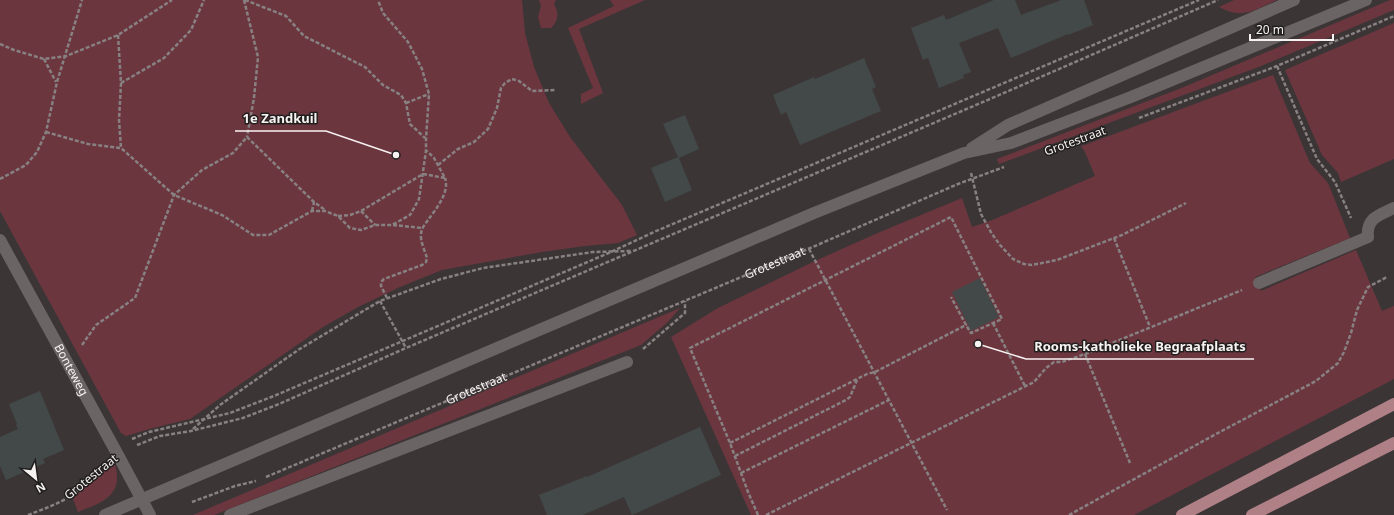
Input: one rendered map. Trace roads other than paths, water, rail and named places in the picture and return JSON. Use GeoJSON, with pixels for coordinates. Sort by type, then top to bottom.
{"type":"FeatureCollection","features":[{"type":"Feature","properties":{"kind":"main road"},"geometry":{"type":"LineString","coordinates":[[1182,515],[1394,404]]}},
{"type":"Feature","properties":{"kind":"main road"},"geometry":{"type":"LineString","coordinates":[[1252,515],[1394,443]]}},
{"type":"Feature","properties":{"kind":"street","name":"Grotestraat"},"geometry":{"type":"LineString","coordinates":[[964,153],[1008,125],[1294,0]]}},
{"type":"Feature","properties":{"kind":"street","name":"Grotestraat"},"geometry":{"type":"LineString","coordinates":[[106,515],[814,213],[964,153],[1011,143],[1040,132],[1138,94],[1366,0]]}},
{"type":"Feature","properties":{"kind":"street"},"geometry":{"type":"LineString","coordinates":[[1259,283],[1368,237],[1368,229],[1371,221],[1379,215],[1394,208]]}},
{"type":"Feature","properties":{"kind":"street","name":"Bonteweg"},"geometry":{"type":"LineString","coordinates":[[0,240],[142,500]]}},
{"type":"Feature","properties":{"kind":"street"},"geometry":{"type":"LineString","coordinates":[[230,515],[627,362]]}},
{"type":"Feature","properties":{"kind":"street"},"geometry":{"type":"LineString","coordinates":[[142,500],[150,515]]}},
{"type":"Feature","properties":{"kind":"place","name":"1e Zandkuil"},"geometry":{"type":"Point","coordinates":[396,155]}},
{"type":"Feature","properties":{"kind":"place","name":"Rooms-katholieke Begraafplaats"},"geometry":{"type":"Point","coordinates":[978,344]}}]}
